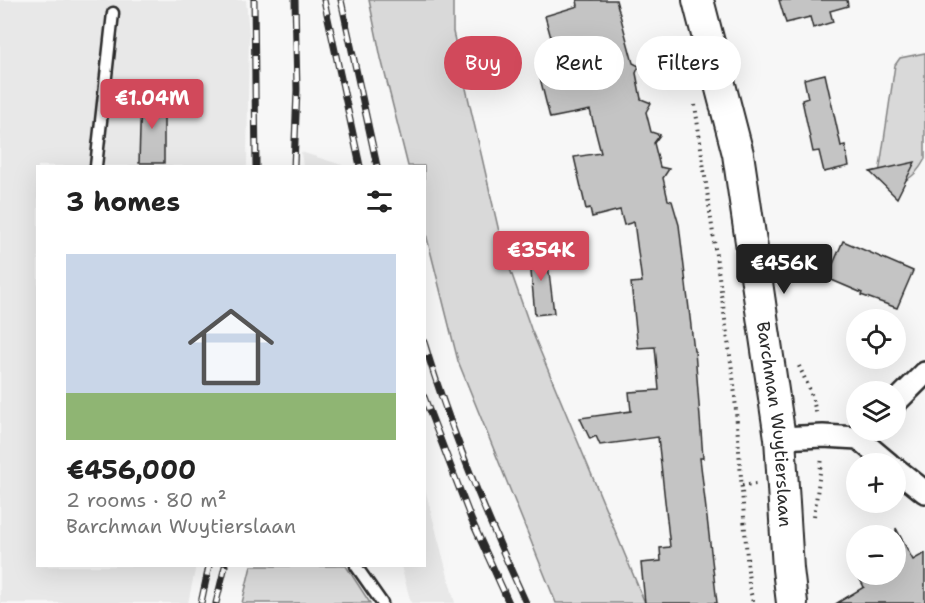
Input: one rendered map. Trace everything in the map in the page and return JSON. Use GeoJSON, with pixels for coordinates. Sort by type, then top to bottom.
{"type":"FeatureCollection","features":[{"type":"Feature","properties":{"kind":"main road","name":"Barchman Wuytierslaan"},"geometry":{"type":"LineString","coordinates":[[698,0],[738,154],[780,438],[792,603]]}},
{"type":"Feature","properties":{"kind":"street"},"geometry":{"type":"LineString","coordinates":[[906,392],[925,373]]}},
{"type":"Feature","properties":{"kind":"street"},"geometry":{"type":"LineString","coordinates":[[780,438],[846,435]]}},
{"type":"Feature","properties":{"kind":"street"},"geometry":{"type":"LineString","coordinates":[[868,441],[879,453]]}},
{"type":"Feature","properties":{"kind":"street"},"geometry":{"type":"LineString","coordinates":[[906,477],[925,492]]}},
{"type":"Feature","properties":{"kind":"lane"},"geometry":{"type":"LineString","coordinates":[[96,165],[113,13]]}},
{"type":"Feature","properties":{"kind":"lane"},"geometry":{"type":"LineString","coordinates":[[357,567],[382,603]]}},
{"type":"Feature","properties":{"kind":"path"},"geometry":{"type":"LineString","coordinates":[[694,98],[734,384],[749,584],[753,603]]}},
{"type":"Feature","properties":{"kind":"shaded area"},"geometry":{"type":"Polygon","coordinates":[[[0,0],[246,0],[249,34],[247,165],[36,165],[36,567],[196,567],[188,603],[0,603],[0,0]]]}},
{"type":"Feature","properties":{"kind":"shaded area"},"geometry":{"type":"Polygon","coordinates":[[[369,0],[453,0],[454,36],[444,36],[444,90],[466,90],[503,249],[531,329],[645,603],[556,603],[458,361],[426,234],[426,165],[408,165],[369,0]]]}},
{"type":"Feature","properties":{"kind":"shaded area"},"geometry":{"type":"Polygon","coordinates":[[[925,53],[925,159],[916,172],[906,180],[901,182],[878,181],[895,65],[900,58],[925,53]]]}},
{"type":"Feature","properties":{"kind":"shaded area"},"geometry":{"type":"Polygon","coordinates":[[[301,152],[342,165],[303,165],[301,152]]]}},
{"type":"Feature","properties":{"kind":"shaded area"},"geometry":{"type":"Polygon","coordinates":[[[426,493],[455,603],[411,603],[401,567],[426,567],[426,493]]]}},
{"type":"Feature","properties":{"kind":"shaded area"},"geometry":{"type":"Polygon","coordinates":[[[251,567],[347,567],[370,603],[242,603],[251,567]]]}},
{"type":"Feature","properties":{"kind":"building"},"geometry":{"type":"Polygon","coordinates":[[[577,0],[616,0],[633,63],[636,64],[636,90],[639,90],[641,99],[651,103],[646,112],[651,132],[660,135],[654,143],[660,167],[669,169],[663,178],[668,200],[672,201],[679,225],[695,351],[703,458],[700,458],[717,603],[645,603],[641,563],[661,561],[660,548],[670,547],[658,437],[600,445],[596,436],[590,439],[580,418],[631,411],[629,392],[659,390],[655,347],[638,348],[631,283],[642,282],[634,222],[624,225],[620,210],[592,217],[590,208],[586,209],[574,157],[601,153],[590,110],[550,118],[543,90],[624,90],[624,36],[550,36],[545,16],[578,6],[577,0]]]}},
{"type":"Feature","properties":{"kind":"building"},"geometry":{"type":"Polygon","coordinates":[[[779,0],[847,0],[848,6],[830,11],[833,22],[813,28],[810,17],[786,23],[779,0]]]}},
{"type":"Feature","properties":{"kind":"building"},"geometry":{"type":"Polygon","coordinates":[[[825,74],[841,146],[845,145],[849,166],[824,172],[819,151],[813,152],[802,100],[808,98],[804,79],[825,74]]]}},
{"type":"Feature","properties":{"kind":"building"},"geometry":{"type":"Polygon","coordinates":[[[141,95],[164,96],[164,163],[139,163],[141,95]]]}},
{"type":"Feature","properties":{"kind":"building"},"geometry":{"type":"Polygon","coordinates":[[[915,162],[897,198],[870,172],[915,162]]]}},
{"type":"Feature","properties":{"kind":"building"},"geometry":{"type":"Polygon","coordinates":[[[843,241],[913,271],[897,308],[861,295],[862,293],[827,278],[843,241]]]}},
{"type":"Feature","properties":{"kind":"building"},"geometry":{"type":"Polygon","coordinates":[[[546,248],[554,313],[535,315],[529,250],[546,248]]]}},
{"type":"Feature","properties":{"kind":"building"},"geometry":{"type":"Polygon","coordinates":[[[906,547],[913,560],[925,553],[925,603],[837,603],[864,587],[863,585],[906,585],[906,547]]]}},
{"type":"Feature","properties":{"kind":"railway"},"geometry":{"type":"LineString","coordinates":[[254,0],[256,165]]}},
{"type":"Feature","properties":{"kind":"railway"},"geometry":{"type":"LineString","coordinates":[[294,165],[297,90],[295,0]]}},
{"type":"Feature","properties":{"kind":"railway"},"geometry":{"type":"LineString","coordinates":[[324,0],[360,165]]}},
{"type":"Feature","properties":{"kind":"railway"},"geometry":{"type":"LineString","coordinates":[[341,0],[377,165]]}},
{"type":"Feature","properties":{"kind":"railway"},"geometry":{"type":"LineString","coordinates":[[426,348],[470,474],[526,603]]}},
{"type":"Feature","properties":{"kind":"railway"},"geometry":{"type":"LineString","coordinates":[[426,402],[471,519],[509,603]]}},
{"type":"Feature","properties":{"kind":"railway"},"geometry":{"type":"LineString","coordinates":[[201,603],[209,567]]}},
{"type":"Feature","properties":{"kind":"railway"},"geometry":{"type":"LineString","coordinates":[[216,603],[225,567]]}}]}
